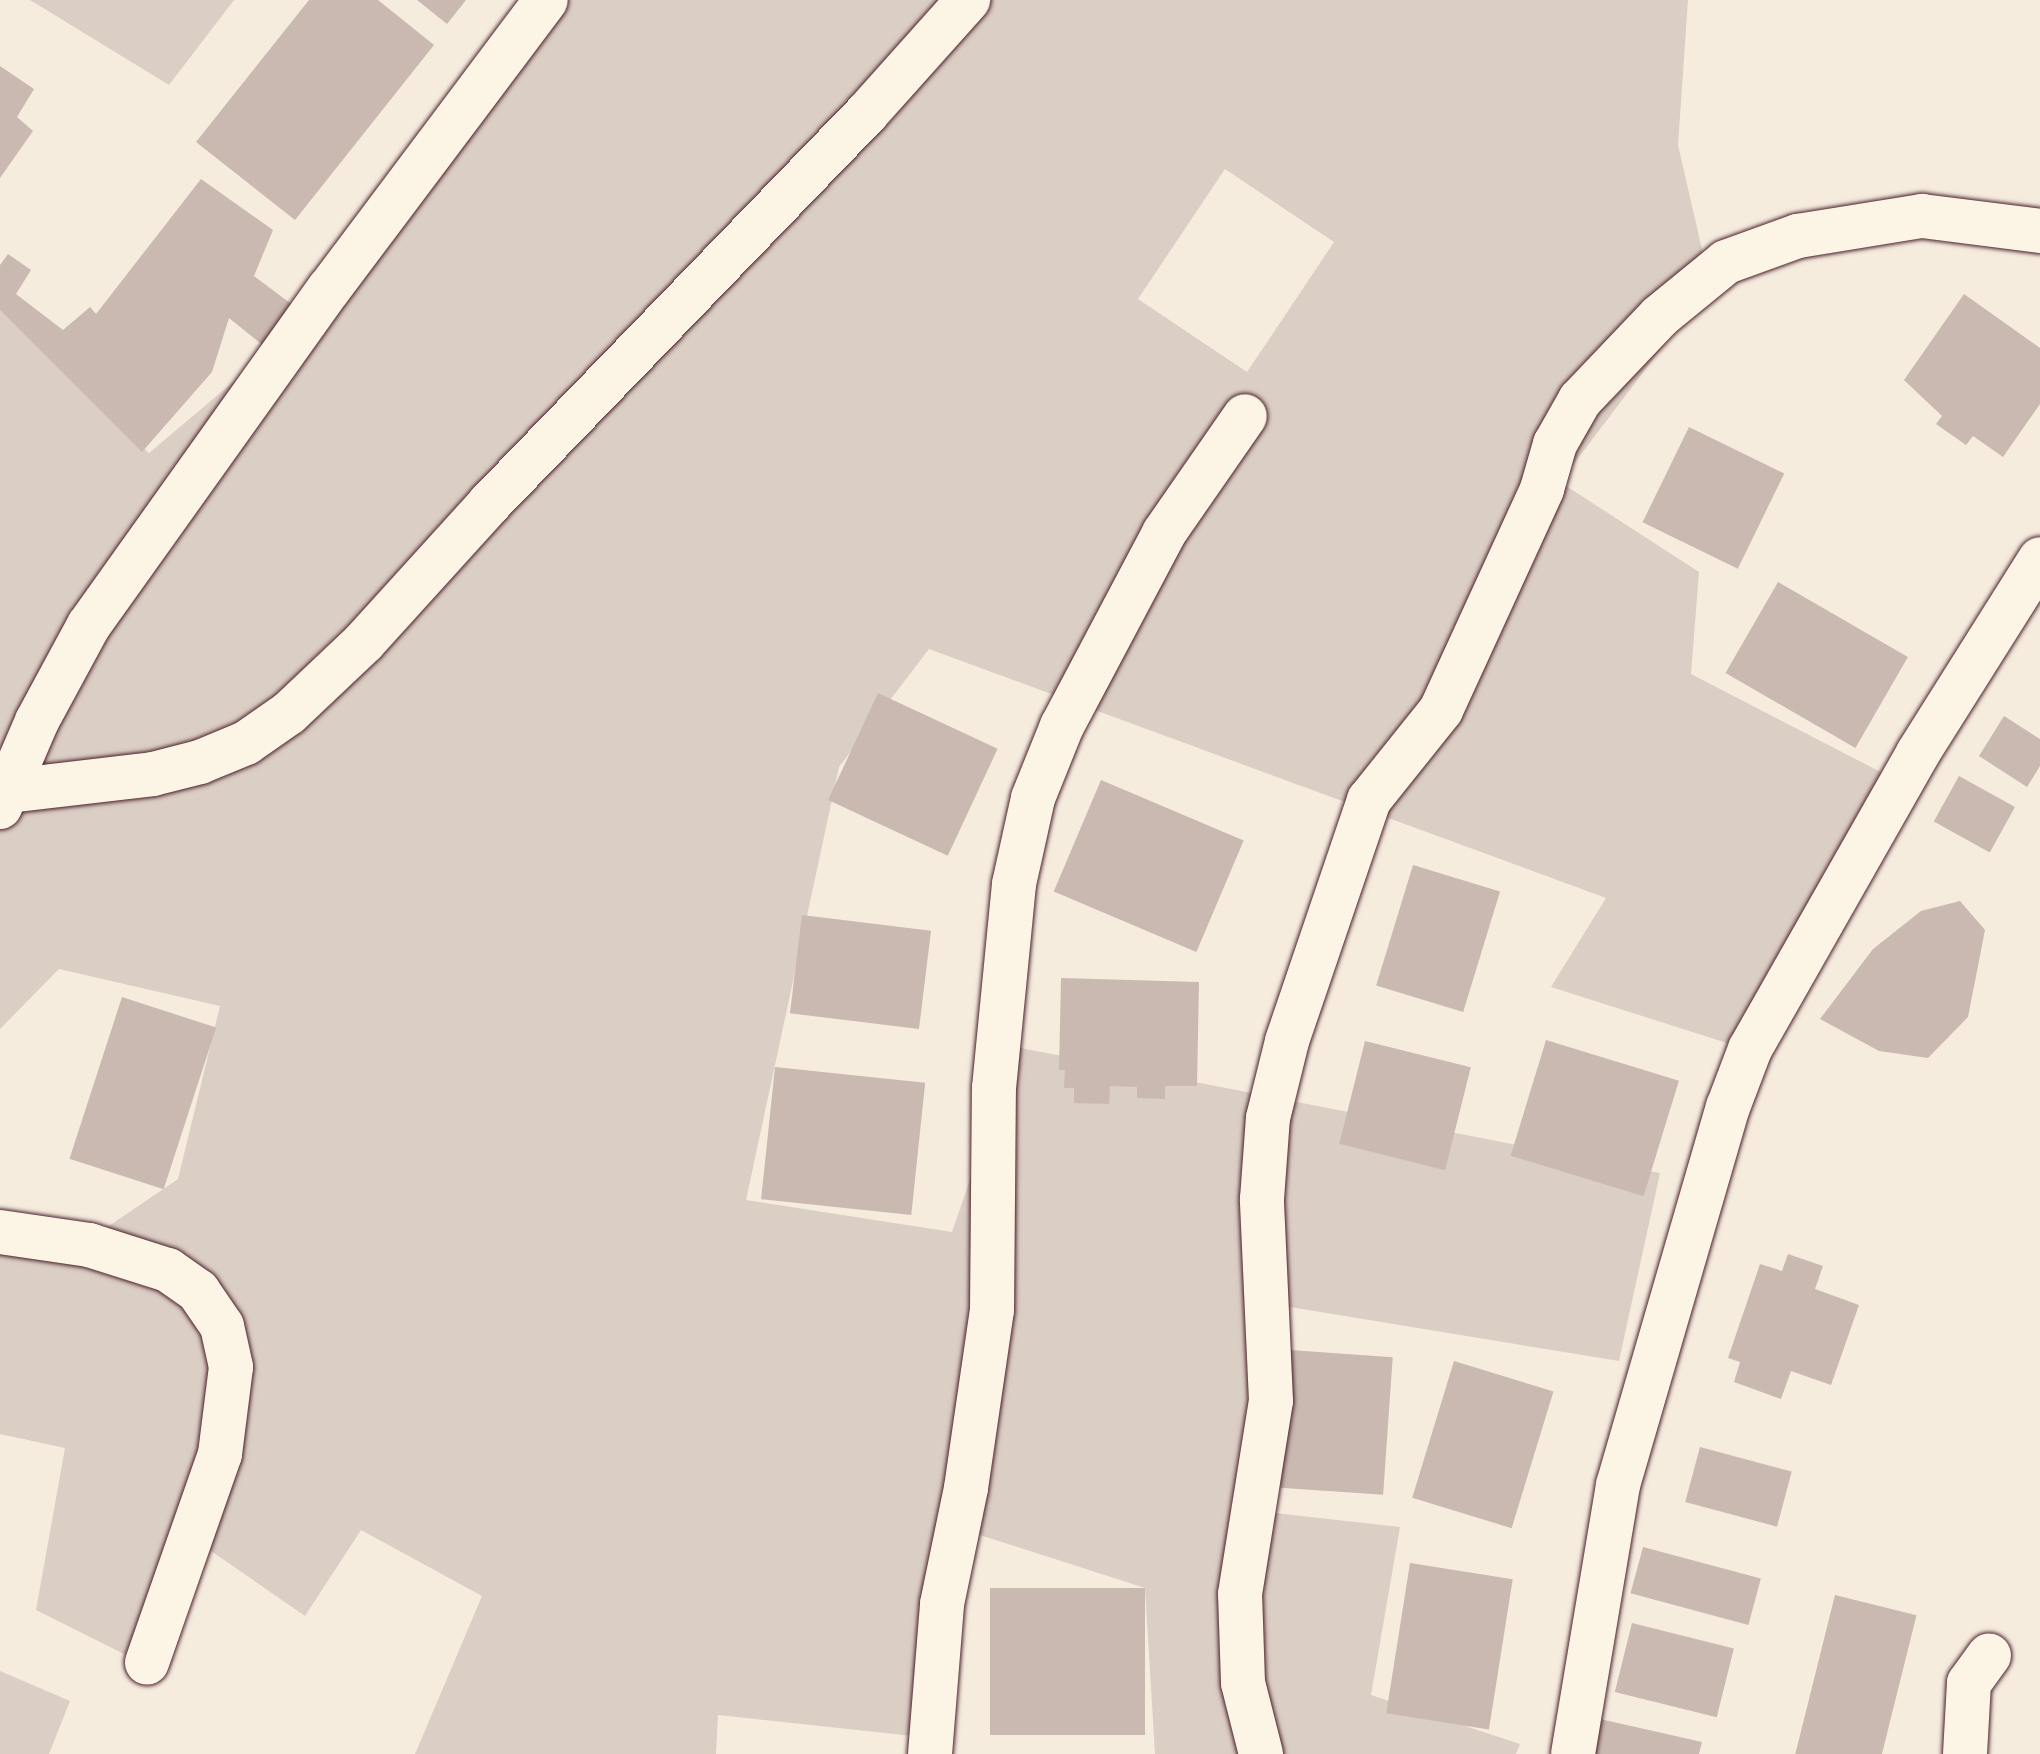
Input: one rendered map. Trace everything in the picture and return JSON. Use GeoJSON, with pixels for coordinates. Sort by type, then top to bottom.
{"type":"FeatureCollection","features":[{"type":"Feature","properties":{"kind":"street"},"geometry":{"type":"LineString","coordinates":[[2,797],[89,625],[329,289],[546,0]]}},
{"type":"Feature","properties":{"kind":"street"},"geometry":{"type":"LineString","coordinates":[[2,797],[153,774],[200,762],[246,743],[289,713],[364,642],[490,503],[867,113],[968,0]]}},
{"type":"Feature","properties":{"kind":"street"},"geometry":{"type":"LineString","coordinates":[[1261,1754],[1243,1683],[1240,1594],[1271,1401],[1262,1199],[1268,1118],[1283,1053],[1369,800],[1441,710],[1542,489],[1555,444],[1580,400],[1660,316],[1726,262],[1798,236],[1922,216],[2040,231]]}},
{"type":"Feature","properties":{"kind":"street"},"geometry":{"type":"LineString","coordinates":[[930,1754],[942,1604],[966,1488],[992,1310],[994,1088],[1014,884],[1033,798],[1062,726],[1157,547],[1245,416]]}},
{"type":"Feature","properties":{"kind":"street"},"geometry":{"type":"LineString","coordinates":[[1573,1754],[1618,1485],[1728,1107],[1750,1049],[1918,753],[2040,559]]}},
{"type":"Feature","properties":{"kind":"street"},"geometry":{"type":"LineString","coordinates":[[0,1232],[89,1245],[168,1270],[198,1291],[222,1326],[231,1367],[220,1454],[147,1663]]}},
{"type":"Feature","properties":{"kind":"street"},"geometry":{"type":"LineString","coordinates":[[1965,1754],[1969,1683],[1989,1655]]}},
{"type":"Feature","properties":{"kind":"shaded area"},"geometry":{"type":"Polygon","coordinates":[[[30,0],[234,0],[169,85],[30,0]]]}},
{"type":"Feature","properties":{"kind":"shaded area"},"geometry":{"type":"Polygon","coordinates":[[[539,0],[1688,0],[1678,145],[1710,284],[1560,482],[1699,572],[1691,674],[1896,780],[1771,1057],[1551,987],[1606,898],[929,649],[839,767],[746,1200],[952,1232],[1016,1047],[1660,1173],[1619,1361],[1290,1307],[1230,1508],[1400,1527],[1371,1695],[1520,1744],[1516,1754],[1155,1754],[1145,1588],[949,1525],[922,1737],[718,1715],[716,1754],[415,1754],[482,1596],[361,1530],[305,1616],[201,1544],[144,1664],[36,1610],[65,1448],[0,1434],[0,1232],[75,1249],[178,1179],[220,1006],[59,969],[0,1029],[0,310],[149,453],[270,351],[539,0]],[[1225,169],[1138,299],[1247,372],[1334,242],[1225,169]]]}},
{"type":"Feature","properties":{"kind":"shaded area"},"geometry":{"type":"Polygon","coordinates":[[[0,1671],[70,1701],[49,1754],[0,1754],[0,1671]]]}},
{"type":"Feature","properties":{"kind":"building"},"geometry":{"type":"Polygon","coordinates":[[[309,0],[378,0],[434,45],[295,220],[196,142],[309,0]]]}},
{"type":"Feature","properties":{"kind":"building"},"geometry":{"type":"Polygon","coordinates":[[[417,0],[466,0],[447,24],[417,0]]]}},
{"type":"Feature","properties":{"kind":"building"},"geometry":{"type":"Polygon","coordinates":[[[0,66],[34,89],[17,117],[33,131],[0,178],[0,66]]]}},
{"type":"Feature","properties":{"kind":"building"},"geometry":{"type":"Polygon","coordinates":[[[201,179],[273,230],[254,276],[298,309],[270,351],[229,318],[212,372],[142,452],[0,310],[0,265],[8,254],[31,270],[16,294],[63,330],[90,307],[96,314],[201,179]]]}},
{"type":"Feature","properties":{"kind":"building"},"geometry":{"type":"Polygon","coordinates":[[[1964,294],[2040,348],[2040,404],[2003,457],[1973,436],[1966,445],[1936,424],[1942,416],[1904,380],[1964,294]]]}},
{"type":"Feature","properties":{"kind":"building"},"geometry":{"type":"Polygon","coordinates":[[[1689,427],[1784,473],[1738,569],[1643,522],[1689,427]]]}},
{"type":"Feature","properties":{"kind":"building"},"geometry":{"type":"Polygon","coordinates":[[[1778,582],[1908,657],[1855,748],[1726,673],[1778,582]]]}},
{"type":"Feature","properties":{"kind":"building"},"geometry":{"type":"Polygon","coordinates":[[[878,693],[998,749],[948,856],[828,800],[878,693]]]}},
{"type":"Feature","properties":{"kind":"building"},"geometry":{"type":"Polygon","coordinates":[[[2004,716],[2040,739],[2040,766],[2027,787],[1979,756],[2004,716]]]}},
{"type":"Feature","properties":{"kind":"building"},"geometry":{"type":"Polygon","coordinates":[[[1959,776],[2015,807],[1990,853],[1934,821],[1959,776]]]}},
{"type":"Feature","properties":{"kind":"building"},"geometry":{"type":"Polygon","coordinates":[[[1101,780],[1244,841],[1196,952],[1054,891],[1101,780]]]}},
{"type":"Feature","properties":{"kind":"building"},"geometry":{"type":"Polygon","coordinates":[[[1413,865],[1500,892],[1463,1012],[1376,985],[1413,865]]]}},
{"type":"Feature","properties":{"kind":"building"},"geometry":{"type":"Polygon","coordinates":[[[1960,901],[1985,930],[1968,1017],[1928,1058],[1879,1051],[1820,1019],[1873,949],[1921,911],[1960,901]]]}},
{"type":"Feature","properties":{"kind":"building"},"geometry":{"type":"Polygon","coordinates":[[[802,915],[931,931],[919,1029],[790,1013],[802,915]]]}},
{"type":"Feature","properties":{"kind":"building"},"geometry":{"type":"Polygon","coordinates":[[[1061,978],[1199,982],[1197,1086],[1165,1086],[1165,1099],[1137,1098],[1137,1087],[1110,1086],[1109,1104],[1074,1103],[1074,1088],[1064,1088],[1065,1070],[1059,1070],[1061,978]]]}},
{"type":"Feature","properties":{"kind":"building"},"geometry":{"type":"Polygon","coordinates":[[[122,997],[216,1028],[164,1189],[69,1159],[122,997]]]}},
{"type":"Feature","properties":{"kind":"building"},"geometry":{"type":"Polygon","coordinates":[[[1546,1040],[1679,1081],[1644,1196],[1511,1156],[1546,1040]]]}},
{"type":"Feature","properties":{"kind":"building"},"geometry":{"type":"Polygon","coordinates":[[[1365,1041],[1471,1067],[1445,1170],[1339,1144],[1365,1041]]]}},
{"type":"Feature","properties":{"kind":"building"},"geometry":{"type":"Polygon","coordinates":[[[775,1067],[925,1083],[911,1215],[761,1199],[775,1067]]]}},
{"type":"Feature","properties":{"kind":"building"},"geometry":{"type":"Polygon","coordinates":[[[1788,1254],[1823,1266],[1815,1289],[1859,1305],[1831,1385],[1791,1371],[1781,1399],[1734,1382],[1740,1362],[1728,1358],[1760,1264],[1782,1271],[1788,1254]]]}},
{"type":"Feature","properties":{"kind":"building"},"geometry":{"type":"Polygon","coordinates":[[[1290,1350],[1393,1357],[1383,1495],[1280,1488],[1290,1350]]]}},
{"type":"Feature","properties":{"kind":"building"},"geometry":{"type":"Polygon","coordinates":[[[1454,1361],[1553,1391],[1512,1528],[1412,1498],[1454,1361]]]}},
{"type":"Feature","properties":{"kind":"building"},"geometry":{"type":"Polygon","coordinates":[[[1700,1447],[1792,1472],[1777,1527],[1685,1502],[1700,1447]]]}},
{"type":"Feature","properties":{"kind":"building"},"geometry":{"type":"Polygon","coordinates":[[[1643,1547],[1761,1579],[1748,1625],[1631,1593],[1643,1547]]]}},
{"type":"Feature","properties":{"kind":"building"},"geometry":{"type":"Polygon","coordinates":[[[1410,1563],[1513,1579],[1489,1729],[1386,1713],[1410,1563]]]}},
{"type":"Feature","properties":{"kind":"building"},"geometry":{"type":"Polygon","coordinates":[[[990,1588],[1145,1588],[1145,1735],[990,1735],[990,1588]]]}},
{"type":"Feature","properties":{"kind":"building"},"geometry":{"type":"Polygon","coordinates":[[[1835,1595],[1917,1615],[1882,1754],[1795,1754],[1835,1595]]]}},
{"type":"Feature","properties":{"kind":"building"},"geometry":{"type":"Polygon","coordinates":[[[1632,1623],[1734,1648],[1717,1717],[1615,1692],[1632,1623]]]}},
{"type":"Feature","properties":{"kind":"building"},"geometry":{"type":"Polygon","coordinates":[[[1600,1719],[1702,1742],[1699,1754],[1592,1754],[1600,1719]]]}}]}
